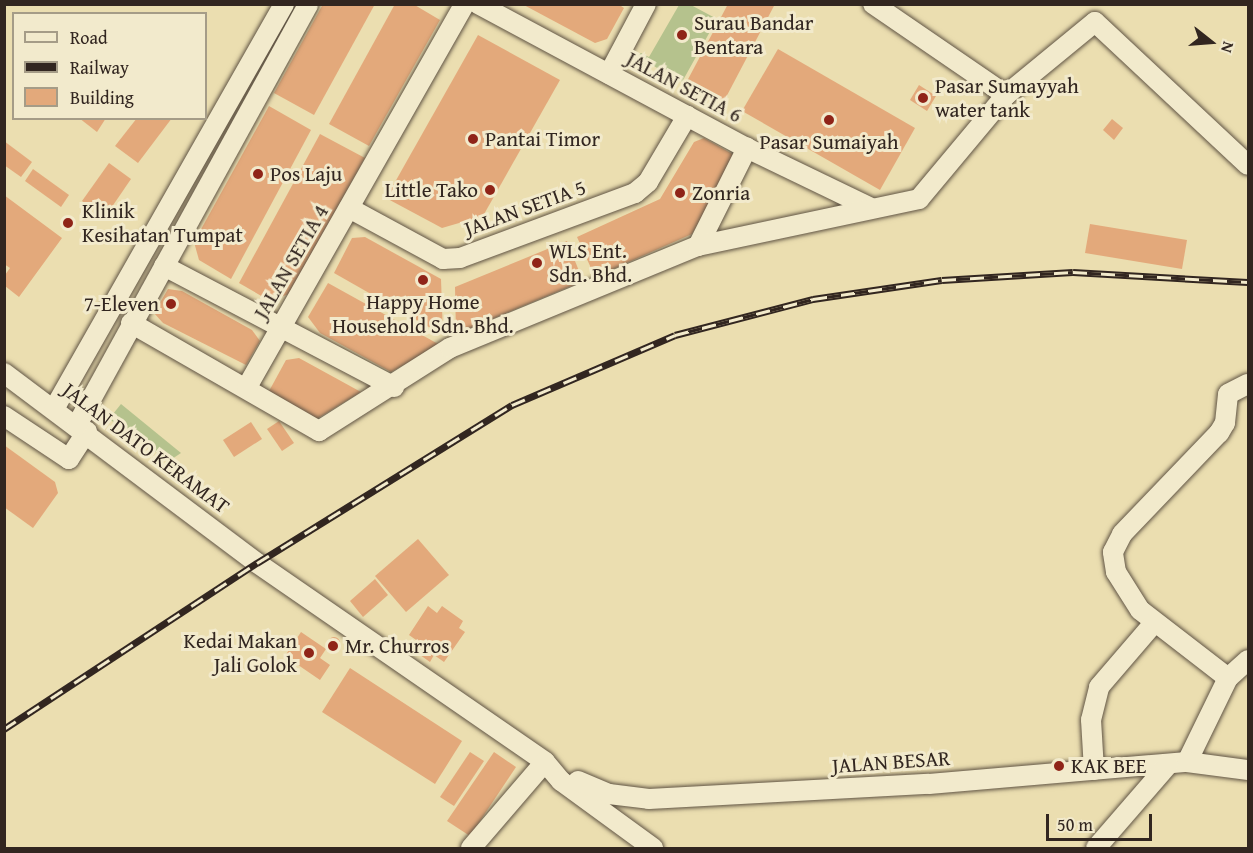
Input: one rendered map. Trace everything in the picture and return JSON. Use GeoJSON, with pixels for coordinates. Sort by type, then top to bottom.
{"type":"FeatureCollection","features":[{"type":"Feature","properties":{"kind":"street"},"geometry":{"type":"LineString","coordinates":[[54,409],[284,4]]}},
{"type":"Feature","properties":{"kind":"street"},"geometry":{"type":"LineString","coordinates":[[4,416],[69,459],[131,322],[308,4]]}},
{"type":"Feature","properties":{"kind":"street","name":"JALAN SETIA 4"},"geometry":{"type":"LineString","coordinates":[[247,387],[465,4]]}},
{"type":"Feature","properties":{"kind":"street","name":"JALAN SETIA 6"},"geometry":{"type":"LineString","coordinates":[[478,4],[747,148],[869,207]]}},
{"type":"Feature","properties":{"kind":"street"},"geometry":{"type":"LineString","coordinates":[[609,74],[645,4]]}},
{"type":"Feature","properties":{"kind":"street"},"geometry":{"type":"LineString","coordinates":[[873,4],[1006,95]]}},
{"type":"Feature","properties":{"kind":"street"},"geometry":{"type":"LineString","coordinates":[[131,322],[247,387],[319,431],[394,387],[450,348],[698,246],[869,207],[909,201],[928,191],[1006,95],[1059,54],[1089,24],[1098,23],[1248,165]]}},
{"type":"Feature","properties":{"kind":"street","name":"JALAN SETIA 5"},"geometry":{"type":"LineString","coordinates":[[349,208],[444,259],[460,258],[635,193],[648,182],[687,116]]}},
{"type":"Feature","properties":{"kind":"street"},"geometry":{"type":"LineString","coordinates":[[698,246],[747,148]]}},
{"type":"Feature","properties":{"kind":"street"},"geometry":{"type":"LineString","coordinates":[[164,266],[394,387]]}},
{"type":"Feature","properties":{"kind":"street","name":"JALAN DATO KERAMAT"},"geometry":{"type":"LineString","coordinates":[[4,373],[82,428],[257,563],[545,762]]}},
{"type":"Feature","properties":{"kind":"street"},"geometry":{"type":"LineString","coordinates":[[1228,678],[1140,610],[1116,572],[1115,545],[1219,433],[1225,423],[1228,394],[1248,384]]}},
{"type":"Feature","properties":{"kind":"street"},"geometry":{"type":"LineString","coordinates":[[1094,770],[1091,720],[1099,687],[1154,623]]}},
{"type":"Feature","properties":{"kind":"street"},"geometry":{"type":"LineString","coordinates":[[1096,849],[1178,764],[1228,678],[1248,660]]}},
{"type":"Feature","properties":{"kind":"street"},"geometry":{"type":"LineString","coordinates":[[471,849],[545,762],[561,781],[633,831],[653,849]]}},
{"type":"Feature","properties":{"kind":"street","name":"JALAN BESAR"},"geometry":{"type":"LineString","coordinates":[[545,762],[590,788],[649,800],[929,784],[1178,764],[1248,770]]}},
{"type":"Feature","properties":{"kind":"street"},"geometry":{"type":"LineString","coordinates":[[633,831],[630,815],[649,800]]}},
{"type":"Feature","properties":{"kind":"green space"},"geometry":{"type":"Polygon","coordinates":[[[679,5],[691,5],[717,19],[682,82],[652,65],[646,73],[638,67],[636,57],[641,53],[649,57],[679,5]]]}},
{"type":"Feature","properties":{"kind":"green space"},"geometry":{"type":"Polygon","coordinates":[[[121,404],[181,453],[169,461],[109,419],[121,404]]]}},
{"type":"Feature","properties":{"kind":"building"},"geometry":{"type":"Polygon","coordinates":[[[323,4],[375,4],[314,115],[274,93],[323,4]]]}},
{"type":"Feature","properties":{"kind":"building"},"geometry":{"type":"Polygon","coordinates":[[[395,4],[413,4],[440,20],[369,146],[329,124],[395,4]]]}},
{"type":"Feature","properties":{"kind":"building"},"geometry":{"type":"Polygon","coordinates":[[[522,4],[618,4],[624,8],[607,39],[595,43],[522,4]]]}},
{"type":"Feature","properties":{"kind":"building"},"geometry":{"type":"Polygon","coordinates":[[[728,4],[775,4],[723,103],[686,83],[728,4]]]}},
{"type":"Feature","properties":{"kind":"building","name":"Pantai Timor"},"geometry":{"type":"Polygon","coordinates":[[[478,35],[560,80],[483,216],[442,228],[386,198],[478,35]]]}},
{"type":"Feature","properties":{"kind":"building","name":"Pasar Sumaiyah"},"geometry":{"type":"Polygon","coordinates":[[[778,49],[915,128],[880,190],[742,111],[778,49]]]}},
{"type":"Feature","properties":{"kind":"building","name":"Pasar Sumayyah water tank"},"geometry":{"type":"Polygon","coordinates":[[[919,85],[936,96],[927,111],[910,100],[919,85]]]}},
{"type":"Feature","properties":{"kind":"building"},"geometry":{"type":"Polygon","coordinates":[[[269,106],[311,130],[231,279],[199,260],[194,242],[269,106]]]}},
{"type":"Feature","properties":{"kind":"building"},"geometry":{"type":"Polygon","coordinates":[[[1112,119],[1123,128],[1114,140],[1103,130],[1112,119]]]}},
{"type":"Feature","properties":{"kind":"building"},"geometry":{"type":"Polygon","coordinates":[[[82,120],[105,120],[97,132],[82,120]]]}},
{"type":"Feature","properties":{"kind":"building"},"geometry":{"type":"Polygon","coordinates":[[[135,120],[170,120],[138,163],[115,146],[135,120]]]}},
{"type":"Feature","properties":{"kind":"building"},"geometry":{"type":"Polygon","coordinates":[[[320,134],[365,158],[289,294],[270,301],[239,283],[320,134]]]}},
{"type":"Feature","properties":{"kind":"building"},"geometry":{"type":"Polygon","coordinates":[[[704,138],[736,156],[692,234],[595,277],[577,237],[660,199],[694,142],[704,138]]]}},
{"type":"Feature","properties":{"kind":"building"},"geometry":{"type":"Polygon","coordinates":[[[4,141],[32,162],[21,177],[4,165],[4,141]]]}},
{"type":"Feature","properties":{"kind":"building"},"geometry":{"type":"Polygon","coordinates":[[[109,163],[131,179],[105,217],[82,201],[109,163]]]}},
{"type":"Feature","properties":{"kind":"building"},"geometry":{"type":"Polygon","coordinates":[[[33,169],[69,195],[61,207],[25,181],[33,169]]]}},
{"type":"Feature","properties":{"kind":"building"},"geometry":{"type":"Polygon","coordinates":[[[4,195],[62,238],[19,297],[5,286],[5,275],[10,268],[4,264],[4,195]]]}},
{"type":"Feature","properties":{"kind":"building"},"geometry":{"type":"Polygon","coordinates":[[[1090,224],[1187,240],[1182,269],[1085,253],[1090,224]]]}},
{"type":"Feature","properties":{"kind":"building"},"geometry":{"type":"Polygon","coordinates":[[[365,237],[441,279],[443,335],[334,273],[352,238],[365,237]]]}},
{"type":"Feature","properties":{"kind":"building"},"geometry":{"type":"Polygon","coordinates":[[[567,241],[583,281],[456,334],[455,287],[567,241]]]}},
{"type":"Feature","properties":{"kind":"building"},"geometry":{"type":"Polygon","coordinates":[[[328,283],[440,345],[391,372],[320,333],[308,317],[328,283]]]}},
{"type":"Feature","properties":{"kind":"building"},"geometry":{"type":"Polygon","coordinates":[[[168,289],[182,291],[252,330],[260,341],[246,365],[163,323],[154,313],[168,289]]]}},
{"type":"Feature","properties":{"kind":"building"},"geometry":{"type":"Polygon","coordinates":[[[299,358],[361,392],[315,420],[268,393],[286,360],[299,358]]]}},
{"type":"Feature","properties":{"kind":"building"},"geometry":{"type":"Polygon","coordinates":[[[279,421],[294,443],[282,451],[267,429],[279,421]]]}},
{"type":"Feature","properties":{"kind":"building"},"geometry":{"type":"Polygon","coordinates":[[[251,422],[262,439],[234,457],[223,440],[251,422]]]}},
{"type":"Feature","properties":{"kind":"building"},"geometry":{"type":"Polygon","coordinates":[[[4,445],[55,482],[58,493],[33,528],[4,507],[4,445]]]}},
{"type":"Feature","properties":{"kind":"building"},"geometry":{"type":"Polygon","coordinates":[[[418,539],[449,575],[406,612],[375,576],[418,539]]]}},
{"type":"Feature","properties":{"kind":"building"},"geometry":{"type":"Polygon","coordinates":[[[375,579],[388,595],[363,617],[350,601],[375,579]]]}},
{"type":"Feature","properties":{"kind":"building"},"geometry":{"type":"Polygon","coordinates":[[[428,606],[437,613],[442,606],[463,621],[459,628],[465,632],[444,662],[434,655],[430,662],[413,650],[419,642],[409,635],[428,606]]]}},
{"type":"Feature","properties":{"kind":"building"},"geometry":{"type":"Polygon","coordinates":[[[301,632],[326,649],[320,658],[330,665],[320,680],[285,656],[301,632]]]}},
{"type":"Feature","properties":{"kind":"building"},"geometry":{"type":"Polygon","coordinates":[[[334,637],[340,643],[334,649],[328,643],[334,637]]]}},
{"type":"Feature","properties":{"kind":"building"},"geometry":{"type":"Polygon","coordinates":[[[350,668],[462,741],[435,784],[322,712],[350,668]]]}},
{"type":"Feature","properties":{"kind":"building"},"geometry":{"type":"Polygon","coordinates":[[[470,752],[484,761],[454,806],[440,797],[470,752]]]}},
{"type":"Feature","properties":{"kind":"building"},"geometry":{"type":"Polygon","coordinates":[[[494,752],[516,767],[470,836],[447,821],[494,752]]]}},
{"type":"Feature","properties":{"kind":"railway"},"geometry":{"type":"LineString","coordinates":[[4,729],[257,563],[512,405],[675,335],[813,299],[942,280],[1073,272],[1248,282]]}},
{"type":"Feature","properties":{"kind":"place","name":"Surau Bandar Bentara"},"geometry":{"type":"Point","coordinates":[682,35]}},
{"type":"Feature","properties":{"kind":"place","name":"Pasar Sumayyah water tank"},"geometry":{"type":"Point","coordinates":[923,98]}},
{"type":"Feature","properties":{"kind":"place","name":"Pasar Sumaiyah"},"geometry":{"type":"Point","coordinates":[829,120]}},
{"type":"Feature","properties":{"kind":"place","name":"Pantai Timor"},"geometry":{"type":"Point","coordinates":[473,139]}},
{"type":"Feature","properties":{"kind":"place","name":"Pos Laju"},"geometry":{"type":"Point","coordinates":[258,174]}},
{"type":"Feature","properties":{"kind":"place","name":"Little Tako"},"geometry":{"type":"Point","coordinates":[490,190]}},
{"type":"Feature","properties":{"kind":"place","name":"Zonria"},"geometry":{"type":"Point","coordinates":[680,193]}},
{"type":"Feature","properties":{"kind":"place","name":"Klinik Kesihatan Tumpat"},"geometry":{"type":"Point","coordinates":[68,223]}},
{"type":"Feature","properties":{"kind":"place","name":"WLS Ent. Sdn. Bhd."},"geometry":{"type":"Point","coordinates":[537,263]}},
{"type":"Feature","properties":{"kind":"place","name":"Happy Home Household Sdn. Bhd."},"geometry":{"type":"Point","coordinates":[423,280]}},
{"type":"Feature","properties":{"kind":"place","name":"7-Eleven"},"geometry":{"type":"Point","coordinates":[171,304]}},
{"type":"Feature","properties":{"kind":"place","name":"Mr. Churros"},"geometry":{"type":"Point","coordinates":[333,646]}},
{"type":"Feature","properties":{"kind":"place","name":"Kedai Makan Jali Golok"},"geometry":{"type":"Point","coordinates":[309,653]}},
{"type":"Feature","properties":{"kind":"place","name":"KAK BEE"},"geometry":{"type":"Point","coordinates":[1059,766]}}]}
